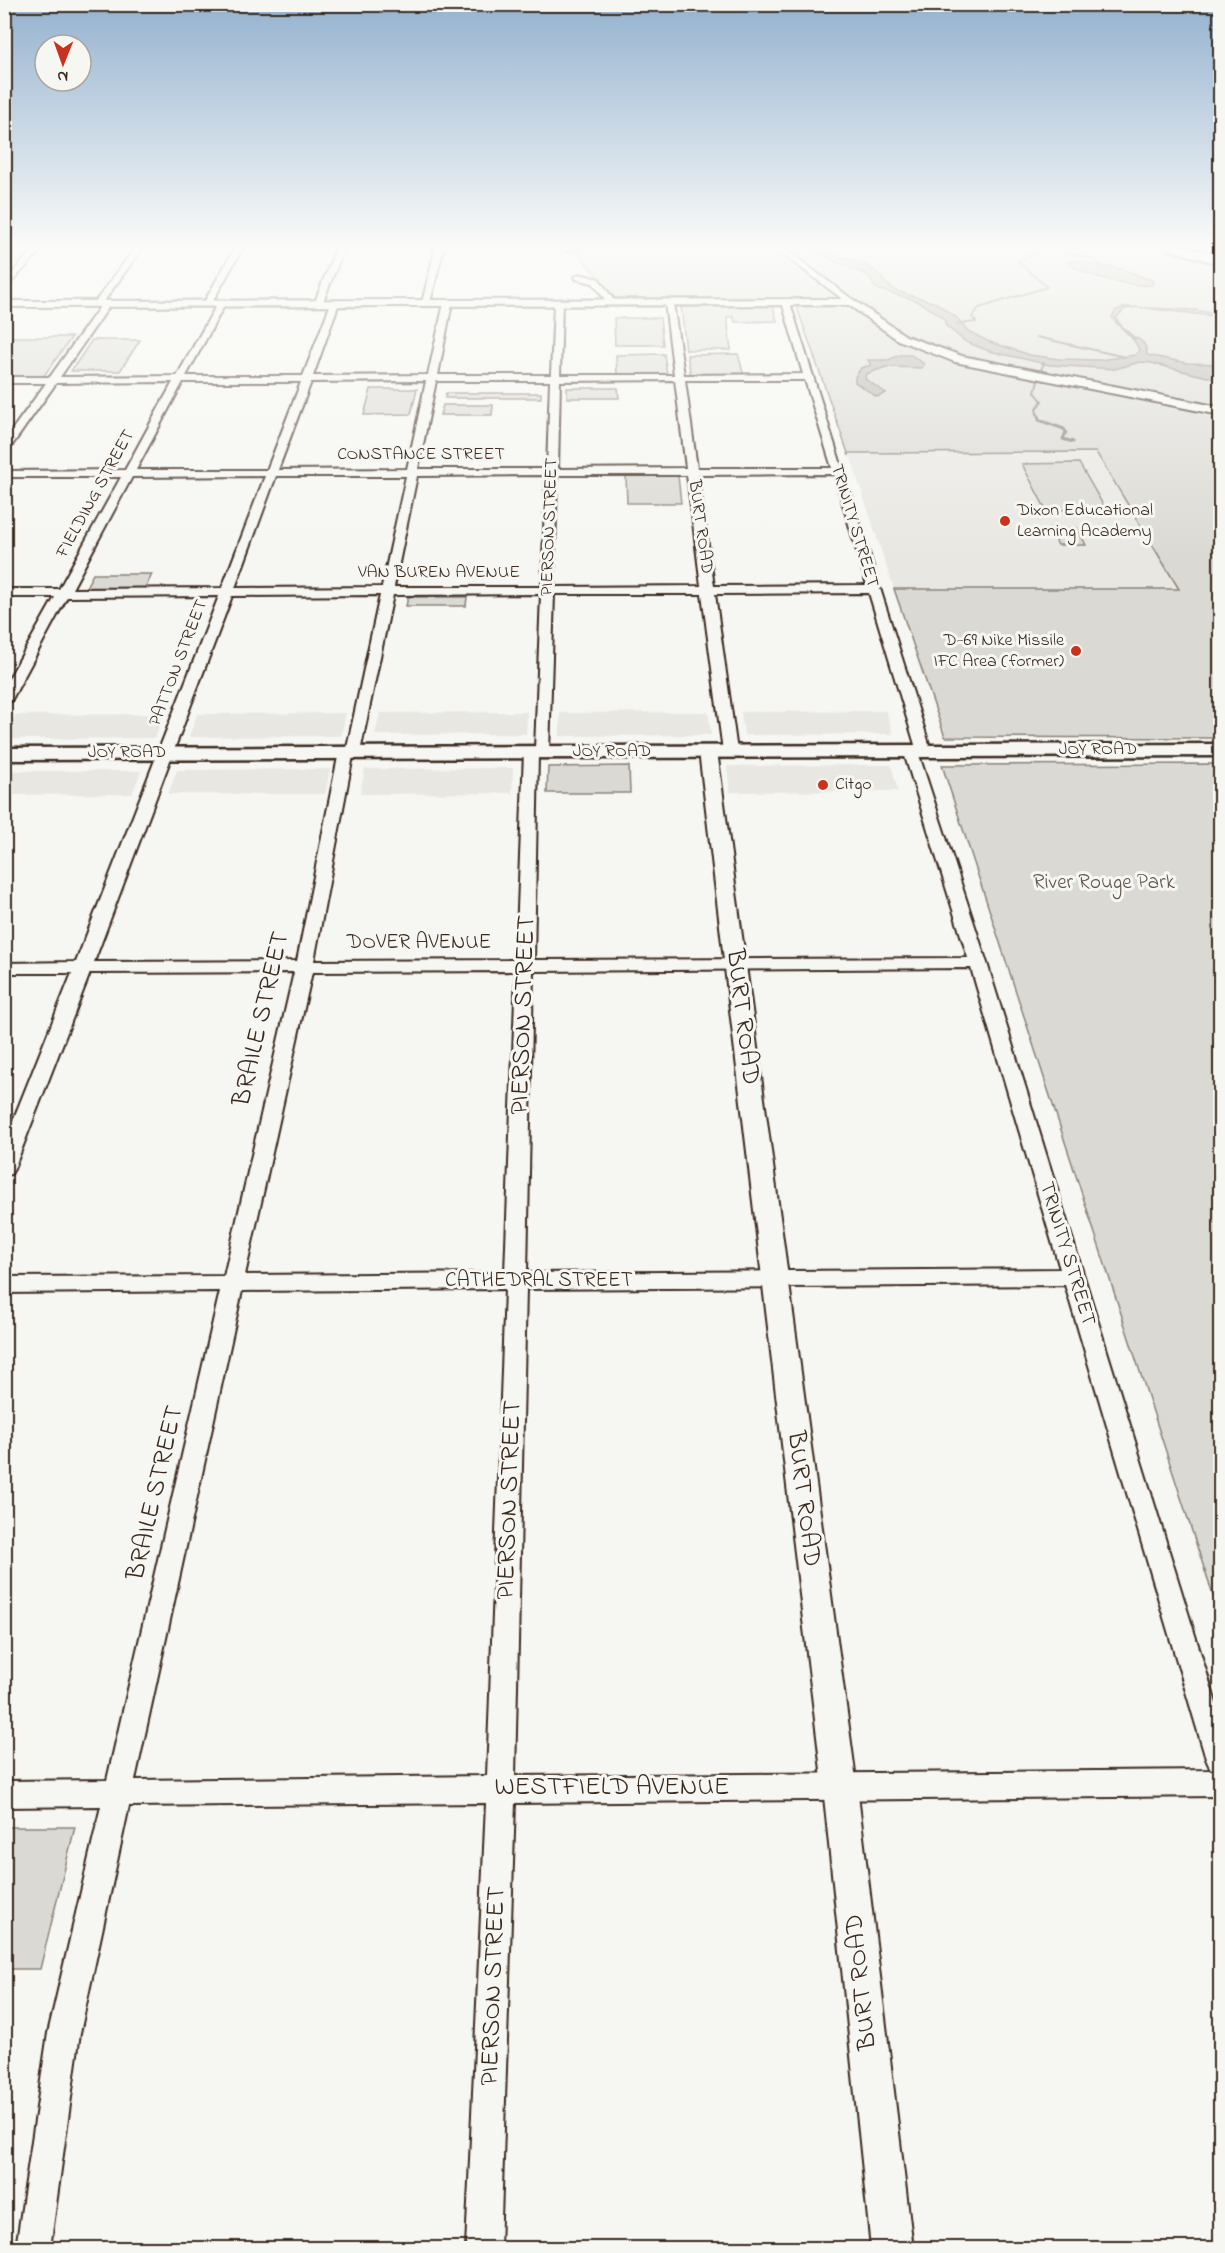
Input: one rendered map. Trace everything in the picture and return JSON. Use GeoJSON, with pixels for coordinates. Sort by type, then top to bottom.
{"type":"FeatureCollection","features":[{"type":"Feature","properties":{"kind":"main road","name":"JOY ROAD"},"geometry":{"type":"LineString","coordinates":[[4,754],[1221,750]]}},
{"type":"Feature","properties":{"kind":"street"},"geometry":{"type":"LineString","coordinates":[[4,449],[73,351]]}},
{"type":"Feature","properties":{"kind":"street","name":"FIELDING STREET"},"geometry":{"type":"LineString","coordinates":[[4,701],[194,351]]}},
{"type":"Feature","properties":{"kind":"street","name":"PATTON STREET"},"geometry":{"type":"LineString","coordinates":[[4,1169],[167,753],[317,351]]}},
{"type":"Feature","properties":{"kind":"street","name":"BRAILE STREET"},"geometry":{"type":"LineString","coordinates":[[33,2248],[64,2033],[233,1283],[349,752],[388,592],[411,473],[438,351]]}},
{"type":"Feature","properties":{"kind":"street","name":"PIERSON STREET"},"geometry":{"type":"LineString","coordinates":[[483,2248],[501,1789],[526,965],[548,591],[557,351]]}},
{"type":"Feature","properties":{"kind":"street","name":"BURT ROAD"},"geometry":{"type":"LineString","coordinates":[[676,351],[709,590],[736,964],[840,1787],[892,2248]]}},
{"type":"Feature","properties":{"kind":"street","name":"TRINITY STREET"},"geometry":{"type":"LineString","coordinates":[[800,351],[873,589],[978,963],[1221,1760]]}},
{"type":"Feature","properties":{"kind":"street"},"geometry":{"type":"LineString","coordinates":[[938,351],[959,359],[1221,411]]}},
{"type":"Feature","properties":{"kind":"street"},"geometry":{"type":"LineString","coordinates":[[4,380],[808,377]]}},
{"type":"Feature","properties":{"kind":"street","name":"CONSTANCE STREET"},"geometry":{"type":"LineString","coordinates":[[4,474],[837,471]]}},
{"type":"Feature","properties":{"kind":"street","name":"VAN BUREN AVENUE"},"geometry":{"type":"LineString","coordinates":[[4,593],[873,589]]}},
{"type":"Feature","properties":{"kind":"street","name":"DOVER AVENUE"},"geometry":{"type":"LineString","coordinates":[[4,968],[978,963]]}},
{"type":"Feature","properties":{"kind":"street","name":"CATHEDRAL STREET"},"geometry":{"type":"LineString","coordinates":[[4,1285],[1074,1277]]}},
{"type":"Feature","properties":{"kind":"street","name":"WESTFIELD AVENUE"},"geometry":{"type":"LineString","coordinates":[[4,1794],[1221,1783]]}},
{"type":"Feature","properties":{"kind":"shaded area"},"geometry":{"type":"Polygon","coordinates":[[[990,351],[1018,351],[1059,359],[1100,360],[1146,351],[1147,355],[1187,363],[1220,364],[1220,377],[1207,377],[1140,362],[1115,369],[1050,365],[990,351]]]}},
{"type":"Feature","properties":{"kind":"shaded area"},"geometry":{"type":"Polygon","coordinates":[[[900,355],[911,355],[924,364],[922,368],[886,367],[866,374],[865,379],[886,393],[877,397],[855,382],[855,377],[861,368],[871,365],[868,360],[888,360],[900,355]]]}},
{"type":"Feature","properties":{"kind":"shaded area","name":"Dixon Educational Learning Academy"},"geometry":{"type":"Polygon","coordinates":[[[1096,452],[1180,589],[894,589],[849,453],[1096,452]]]}},
{"type":"Feature","properties":{"kind":"shaded area"},"geometry":{"type":"Polygon","coordinates":[[[886,711],[893,734],[744,735],[741,712],[886,711]]]}},
{"type":"Feature","properties":{"kind":"shaded area"},"geometry":{"type":"Polygon","coordinates":[[[527,712],[526,734],[375,735],[380,713],[527,712]]]}},
{"type":"Feature","properties":{"kind":"shaded area"},"geometry":{"type":"Polygon","coordinates":[[[708,712],[711,735],[560,736],[560,713],[708,712]]]}},
{"type":"Feature","properties":{"kind":"shaded area"},"geometry":{"type":"Polygon","coordinates":[[[346,713],[341,736],[189,737],[197,714],[346,713]]]}},
{"type":"Feature","properties":{"kind":"shaded area"},"geometry":{"type":"Polygon","coordinates":[[[164,714],[155,738],[5,739],[15,715],[164,714]]]}},
{"type":"Feature","properties":{"kind":"shaded area"},"geometry":{"type":"Polygon","coordinates":[[[891,765],[898,791],[730,792],[727,766],[891,765]]]}},
{"type":"Feature","properties":{"kind":"shaded area"},"geometry":{"type":"Polygon","coordinates":[[[513,768],[512,793],[360,794],[365,769],[513,768]]]}},
{"type":"Feature","properties":{"kind":"shaded area"},"geometry":{"type":"Polygon","coordinates":[[[330,769],[325,794],[168,794],[177,770],[330,769]]]}},
{"type":"Feature","properties":{"kind":"shaded area"},"geometry":{"type":"Polygon","coordinates":[[[5,771],[141,771],[132,794],[5,795],[5,771]]]}},
{"type":"Feature","properties":{"kind":"green space"},"geometry":{"type":"Polygon","coordinates":[[[4,351],[62,351],[43,377],[5,377],[4,351]]]}},
{"type":"Feature","properties":{"kind":"green space"},"geometry":{"type":"Polygon","coordinates":[[[84,351],[133,351],[120,371],[71,371],[84,351]]]}},
{"type":"Feature","properties":{"kind":"green space"},"geometry":{"type":"Polygon","coordinates":[[[812,351],[1220,351],[1220,738],[945,737],[894,589],[1179,589],[1096,452],[849,453],[849,456],[812,351]]]}},
{"type":"Feature","properties":{"kind":"green space"},"geometry":{"type":"Polygon","coordinates":[[[664,354],[667,374],[617,375],[616,355],[664,354]]]}},
{"type":"Feature","properties":{"kind":"green space"},"geometry":{"type":"Polygon","coordinates":[[[738,354],[744,376],[691,376],[687,355],[738,354]]]}},
{"type":"Feature","properties":{"kind":"green space"},"geometry":{"type":"Polygon","coordinates":[[[567,388],[618,388],[619,398],[567,398],[567,388]]]}},
{"type":"Feature","properties":{"kind":"green space"},"geometry":{"type":"Polygon","coordinates":[[[371,389],[417,389],[411,414],[364,415],[371,389]]]}},
{"type":"Feature","properties":{"kind":"green space"},"geometry":{"type":"Polygon","coordinates":[[[446,393],[541,393],[541,398],[445,398],[446,393]]]}},
{"type":"Feature","properties":{"kind":"green space"},"geometry":{"type":"Polygon","coordinates":[[[443,405],[493,405],[492,415],[440,415],[443,405]]]}},
{"type":"Feature","properties":{"kind":"green space"},"geometry":{"type":"Polygon","coordinates":[[[1079,463],[1106,510],[1046,510],[1022,464],[1079,463]]]}},
{"type":"Feature","properties":{"kind":"green space"},"geometry":{"type":"Polygon","coordinates":[[[626,476],[678,476],[681,503],[627,503],[626,476]]]}},
{"type":"Feature","properties":{"kind":"green space"},"geometry":{"type":"Polygon","coordinates":[[[1049,528],[1077,528],[1086,545],[1058,545],[1049,528]]]}},
{"type":"Feature","properties":{"kind":"green space"},"geometry":{"type":"Polygon","coordinates":[[[93,574],[152,574],[145,589],[85,589],[93,574]]]}},
{"type":"Feature","properties":{"kind":"green space"},"geometry":{"type":"Polygon","coordinates":[[[408,597],[467,597],[466,606],[406,606],[408,597]]]}},
{"type":"Feature","properties":{"kind":"green space","name":"River Rouge Park"},"geometry":{"type":"Polygon","coordinates":[[[1220,764],[1220,1617],[942,765],[1220,764]]]}},
{"type":"Feature","properties":{"kind":"green space"},"geometry":{"type":"Polygon","coordinates":[[[629,766],[630,793],[547,793],[548,767],[629,766]]]}},
{"type":"Feature","properties":{"kind":"green space"},"geometry":{"type":"Polygon","coordinates":[[[5,1827],[75,1827],[40,1969],[5,1969],[5,1827]]]}},
{"type":"Feature","properties":{"kind":"waterway"},"geometry":{"type":"LineString","coordinates":[[1099,351],[1125,357]]}},
{"type":"Feature","properties":{"kind":"waterway"},"geometry":{"type":"LineString","coordinates":[[1041,370],[1044,363]]}},
{"type":"Feature","properties":{"kind":"waterway"},"geometry":{"type":"LineString","coordinates":[[1038,417],[1036,409],[1042,401],[1035,392],[1039,376]]}},
{"type":"Feature","properties":{"kind":"waterway"},"geometry":{"type":"LineString","coordinates":[[1038,415],[1039,420],[1064,429],[1066,432],[1063,439],[1073,442]]}},
{"type":"Feature","properties":{"kind":"place","name":"Dixon Educational Learning Academy"},"geometry":{"type":"Point","coordinates":[1005,521]}},
{"type":"Feature","properties":{"kind":"place","name":"D-69 Nike Missile IFC Area (former)"},"geometry":{"type":"Point","coordinates":[1076,651]}},
{"type":"Feature","properties":{"kind":"place","name":"Citgo"},"geometry":{"type":"Point","coordinates":[823,785]}}]}
